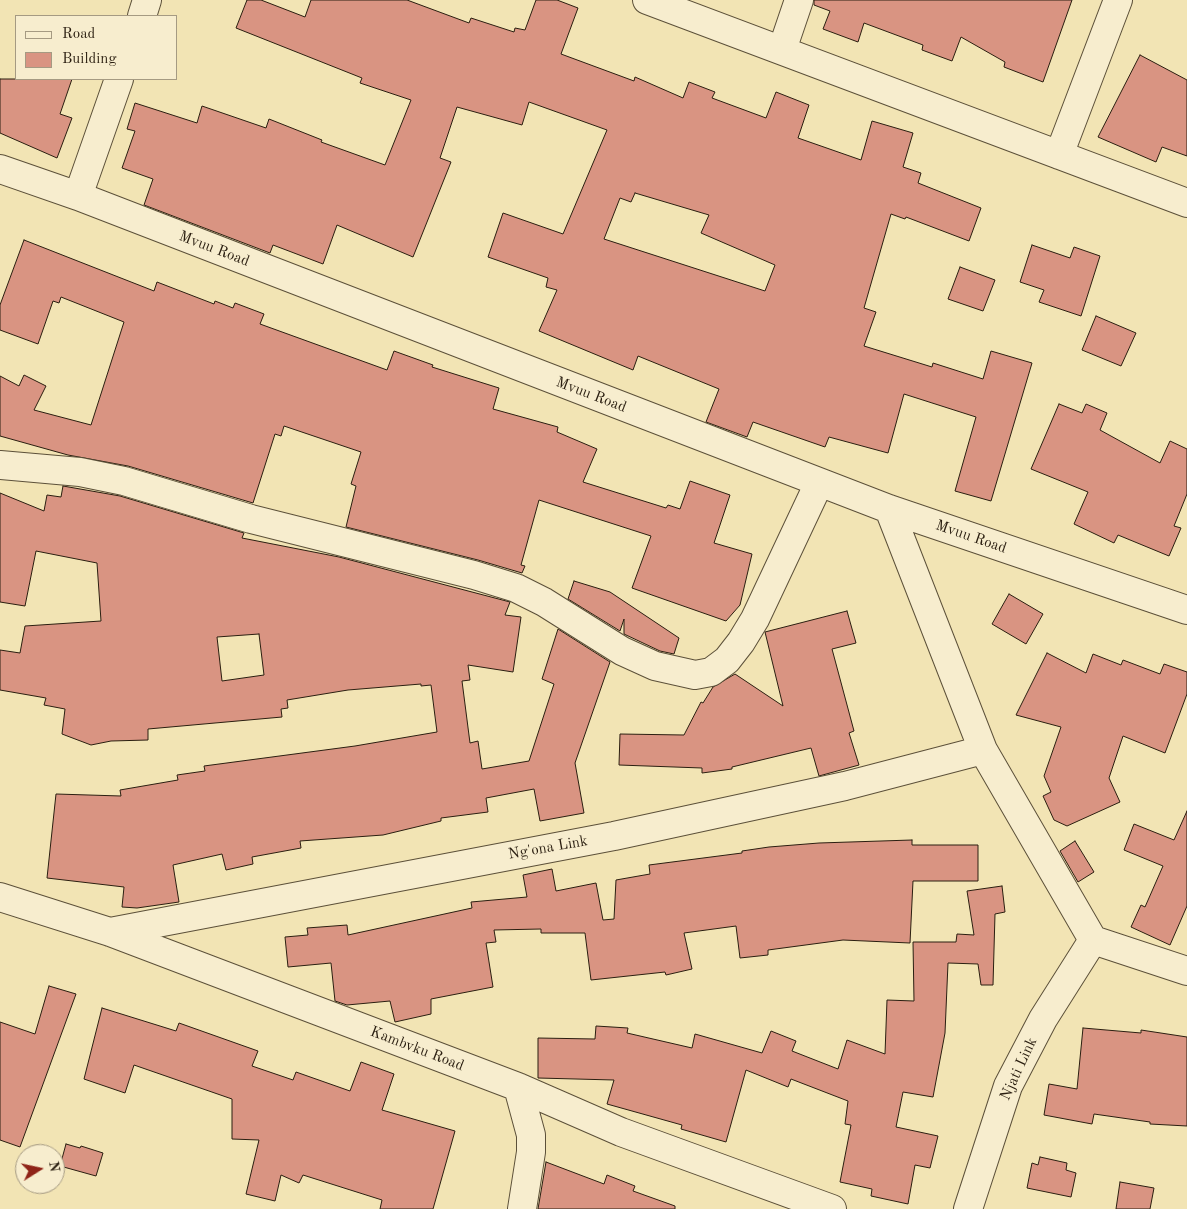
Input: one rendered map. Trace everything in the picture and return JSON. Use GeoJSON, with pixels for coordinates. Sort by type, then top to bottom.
{"type":"FeatureCollection","features":[{"type":"Feature","properties":{"kind":"street"},"geometry":{"type":"LineString","coordinates":[[142,15],[147,0]]}},
{"type":"Feature","properties":{"kind":"street"},"geometry":{"type":"LineString","coordinates":[[647,0],[1187,203]]}},
{"type":"Feature","properties":{"kind":"street"},"geometry":{"type":"LineString","coordinates":[[782,50],[799,0]]}},
{"type":"Feature","properties":{"kind":"street"},"geometry":{"type":"LineString","coordinates":[[1059,155],[1118,0]]}},
{"type":"Feature","properties":{"kind":"street"},"geometry":{"type":"LineString","coordinates":[[78,196],[119,80]]}},
{"type":"Feature","properties":{"kind":"street","name":"Mvuu Road"},"geometry":{"type":"LineString","coordinates":[[0,169],[78,196],[819,483],[889,509],[1187,610]]}},
{"type":"Feature","properties":{"kind":"street"},"geometry":{"type":"LineString","coordinates":[[0,465],[80,472],[124,481],[251,519],[474,575],[516,588],[544,602],[622,651],[655,666],[695,675],[711,672],[727,660],[741,642],[755,619],[819,483]]}},
{"type":"Feature","properties":{"kind":"street"},"geometry":{"type":"LineString","coordinates":[[889,509],[983,750],[1093,940],[1187,971]]}},
{"type":"Feature","properties":{"kind":"street","name":"Ng'ona Link"},"geometry":{"type":"LineString","coordinates":[[110,932],[614,836],[845,786],[983,750]]}},
{"type":"Feature","properties":{"kind":"street","name":"Kambvku Road"},"geometry":{"type":"LineString","coordinates":[[0,897],[110,932],[518,1087],[621,1132],[832,1209]]}},
{"type":"Feature","properties":{"kind":"street","name":"Njati Link"},"geometry":{"type":"LineString","coordinates":[[968,1209],[1008,1086],[1042,1018],[1093,940]]}},
{"type":"Feature","properties":{"kind":"street"},"geometry":{"type":"LineString","coordinates":[[518,1087],[531,1135],[531,1152],[522,1209]]}},
{"type":"Feature","properties":{"kind":"building"},"geometry":{"type":"Polygon","coordinates":[[[247,0],[261,0],[305,17],[311,0],[407,0],[469,23],[471,18],[514,32],[515,28],[525,30],[536,0],[557,0],[578,8],[561,54],[634,81],[635,77],[683,98],[689,82],[715,92],[712,98],[766,118],[776,92],[809,105],[798,138],[861,160],[872,121],[913,133],[903,167],[921,173],[918,183],[981,208],[969,241],[906,217],[905,219],[891,214],[864,308],[876,312],[864,346],[932,367],[933,363],[983,379],[991,351],[1032,363],[991,501],[955,491],[976,417],[904,394],[888,453],[829,437],[825,447],[753,422],[747,437],[706,422],[719,389],[638,356],[633,370],[539,331],[557,290],[546,287],[548,278],[488,257],[503,213],[563,234],[607,130],[529,102],[522,125],[457,107],[440,158],[451,162],[413,257],[337,225],[323,264],[273,245],[270,253],[144,205],[153,179],[122,168],[135,131],[127,129],[135,103],[197,123],[202,106],[266,128],[269,119],[322,140],[321,142],[385,165],[411,100],[360,83],[362,78],[236,28],[247,0]],[[635,193],[631,202],[620,198],[604,239],[765,291],[775,265],[701,233],[709,215],[635,193]]]}},
{"type":"Feature","properties":{"kind":"building"},"geometry":{"type":"Polygon","coordinates":[[[814,0],[1072,0],[1043,82],[1004,67],[1005,62],[961,37],[952,61],[922,50],[923,45],[864,23],[858,42],[823,29],[830,11],[814,5],[814,0]]]}},
{"type":"Feature","properties":{"kind":"building"},"geometry":{"type":"Polygon","coordinates":[[[1140,55],[1187,80],[1187,156],[1162,147],[1156,162],[1098,137],[1140,55]]]}},
{"type":"Feature","properties":{"kind":"building"},"geometry":{"type":"Polygon","coordinates":[[[0,79],[72,80],[60,114],[72,118],[57,158],[0,133],[0,79]]]}},
{"type":"Feature","properties":{"kind":"building"},"geometry":{"type":"Polygon","coordinates":[[[24,240],[154,291],[157,282],[214,304],[215,301],[233,308],[235,303],[264,314],[260,324],[387,370],[394,351],[433,365],[432,367],[499,388],[493,409],[558,427],[557,432],[597,449],[583,482],[666,508],[668,505],[680,509],[690,481],[730,495],[714,543],[752,554],[740,605],[726,621],[632,588],[651,536],[539,500],[521,565],[525,566],[522,573],[346,527],[356,486],[351,484],[361,452],[284,426],[281,436],[275,434],[253,503],[128,466],[68,455],[0,436],[0,376],[19,386],[24,375],[46,386],[34,410],[91,425],[124,322],[61,297],[59,303],[53,301],[38,344],[0,330],[0,305],[24,240]]]}},
{"type":"Feature","properties":{"kind":"building"},"geometry":{"type":"Polygon","coordinates":[[[1032,245],[1070,258],[1074,247],[1100,256],[1081,316],[1039,302],[1044,290],[1020,282],[1032,245]]]}},
{"type":"Feature","properties":{"kind":"building"},"geometry":{"type":"Polygon","coordinates":[[[960,267],[995,280],[983,311],[948,299],[960,267]]]}},
{"type":"Feature","properties":{"kind":"building"},"geometry":{"type":"Polygon","coordinates":[[[1096,316],[1136,333],[1121,366],[1082,350],[1096,316]]]}},
{"type":"Feature","properties":{"kind":"building"},"geometry":{"type":"Polygon","coordinates":[[[1059,404],[1082,413],[1086,404],[1107,413],[1100,430],[1160,463],[1170,441],[1187,449],[1187,494],[1174,526],[1181,528],[1169,556],[1118,535],[1114,543],[1074,524],[1088,492],[1031,469],[1059,404]]]}},
{"type":"Feature","properties":{"kind":"building"},"geometry":{"type":"Polygon","coordinates":[[[63,486],[120,496],[244,533],[242,538],[339,557],[510,602],[505,615],[521,617],[513,672],[468,665],[470,680],[462,681],[470,743],[478,741],[482,769],[529,761],[554,684],[542,679],[558,629],[610,662],[575,763],[584,813],[540,821],[534,789],[486,798],[488,812],[441,818],[441,821],[383,835],[300,841],[301,848],[252,857],[253,864],[226,870],[222,854],[173,865],[179,902],[137,908],[122,907],[124,887],[47,878],[56,794],[121,796],[120,790],[178,780],[177,775],[205,771],[204,766],[355,746],[437,732],[431,685],[421,686],[421,684],[348,690],[287,700],[288,708],[281,709],[282,717],[148,729],[148,740],[111,741],[91,745],[62,734],[65,709],[44,705],[46,698],[0,690],[0,650],[20,653],[25,626],[101,621],[97,563],[36,551],[25,606],[0,602],[0,493],[44,511],[47,495],[61,497],[63,486]],[[259,634],[217,637],[222,681],[264,675],[259,634]]]}},
{"type":"Feature","properties":{"kind":"building"},"geometry":{"type":"Polygon","coordinates":[[[574,581],[610,592],[679,638],[674,654],[660,651],[624,634],[624,619],[620,631],[568,599],[574,581]]]}},
{"type":"Feature","properties":{"kind":"building"},"geometry":{"type":"Polygon","coordinates":[[[1009,594],[1043,614],[1026,644],[992,624],[1009,594]]]}},
{"type":"Feature","properties":{"kind":"building"},"geometry":{"type":"Polygon","coordinates":[[[847,611],[856,643],[832,649],[854,731],[849,733],[859,765],[819,776],[811,748],[732,767],[732,769],[702,773],[702,768],[619,765],[620,734],[684,735],[701,702],[703,703],[713,687],[735,674],[783,706],[765,632],[847,611]]]}},
{"type":"Feature","properties":{"kind":"building"},"geometry":{"type":"Polygon","coordinates":[[[1047,653],[1086,673],[1093,654],[1121,665],[1123,660],[1160,674],[1164,664],[1187,672],[1187,694],[1165,753],[1123,736],[1109,778],[1120,802],[1067,826],[1054,820],[1043,796],[1051,792],[1044,776],[1061,727],[1016,715],[1047,653]]]}},
{"type":"Feature","properties":{"kind":"building"},"geometry":{"type":"Polygon","coordinates":[[[1187,811],[1187,906],[1170,945],[1131,927],[1141,905],[1145,907],[1163,866],[1124,850],[1134,824],[1174,840],[1187,811]]]}},
{"type":"Feature","properties":{"kind":"building"},"geometry":{"type":"Polygon","coordinates":[[[912,840],[912,845],[978,845],[978,881],[913,881],[910,943],[843,940],[768,950],[768,955],[740,958],[736,926],[684,933],[692,969],[666,975],[665,972],[591,980],[585,933],[541,933],[541,929],[494,930],[496,942],[486,943],[493,987],[431,999],[431,1014],[395,1022],[390,1001],[347,1005],[335,1001],[331,963],[288,967],[285,937],[308,935],[307,928],[347,925],[348,935],[472,908],[471,902],[527,897],[523,875],[552,869],[556,891],[596,883],[603,920],[614,919],[616,880],[650,874],[649,865],[742,853],[742,851],[769,847],[819,843],[912,840]]]}},
{"type":"Feature","properties":{"kind":"building"},"geometry":{"type":"Polygon","coordinates":[[[1075,841],[1094,872],[1078,882],[1060,851],[1075,841]]]}},
{"type":"Feature","properties":{"kind":"building"},"geometry":{"type":"Polygon","coordinates":[[[1002,886],[1005,912],[995,914],[993,985],[981,985],[978,964],[948,963],[945,1033],[933,1097],[903,1092],[896,1127],[938,1136],[930,1168],[915,1165],[908,1204],[871,1196],[872,1189],[840,1182],[851,1125],[845,1124],[848,1101],[791,1079],[788,1087],[746,1070],[726,1142],[681,1129],[682,1125],[607,1104],[614,1080],[538,1078],[538,1038],[595,1039],[596,1026],[628,1028],[627,1033],[692,1048],[695,1034],[762,1053],[771,1031],[796,1041],[792,1051],[838,1069],[847,1040],[885,1054],[887,1000],[914,1001],[913,942],[956,942],[957,934],[974,935],[967,891],[1002,886]]]}},
{"type":"Feature","properties":{"kind":"building"},"geometry":{"type":"Polygon","coordinates":[[[49,986],[76,994],[21,1144],[15,1145],[0,1140],[0,1022],[35,1034],[49,986]]]}},
{"type":"Feature","properties":{"kind":"building"},"geometry":{"type":"Polygon","coordinates":[[[102,1008],[176,1031],[179,1023],[258,1051],[252,1066],[293,1080],[296,1072],[350,1091],[361,1062],[394,1074],[382,1110],[455,1131],[433,1209],[380,1209],[382,1200],[303,1175],[299,1183],[281,1175],[275,1201],[246,1194],[259,1140],[232,1139],[232,1099],[134,1065],[125,1093],[84,1079],[102,1008]]]}},
{"type":"Feature","properties":{"kind":"building"},"geometry":{"type":"Polygon","coordinates":[[[1083,1028],[1141,1033],[1141,1030],[1187,1037],[1187,1126],[1150,1124],[1150,1122],[1094,1114],[1092,1124],[1044,1115],[1049,1084],[1077,1089],[1083,1028]]]}},
{"type":"Feature","properties":{"kind":"building"},"geometry":{"type":"Polygon","coordinates":[[[66,1144],[80,1148],[81,1146],[103,1153],[96,1176],[65,1167],[66,1144]]]}},
{"type":"Feature","properties":{"kind":"building"},"geometry":{"type":"Polygon","coordinates":[[[1040,1157],[1067,1163],[1066,1170],[1076,1173],[1071,1197],[1027,1188],[1032,1163],[1038,1165],[1040,1157]]]}},
{"type":"Feature","properties":{"kind":"building"},"geometry":{"type":"Polygon","coordinates":[[[546,1162],[604,1184],[607,1175],[635,1186],[633,1191],[675,1206],[675,1209],[538,1209],[546,1162]]]}},
{"type":"Feature","properties":{"kind":"building"},"geometry":{"type":"Polygon","coordinates":[[[1120,1182],[1154,1188],[1150,1209],[1116,1209],[1120,1182]]]}}]}
